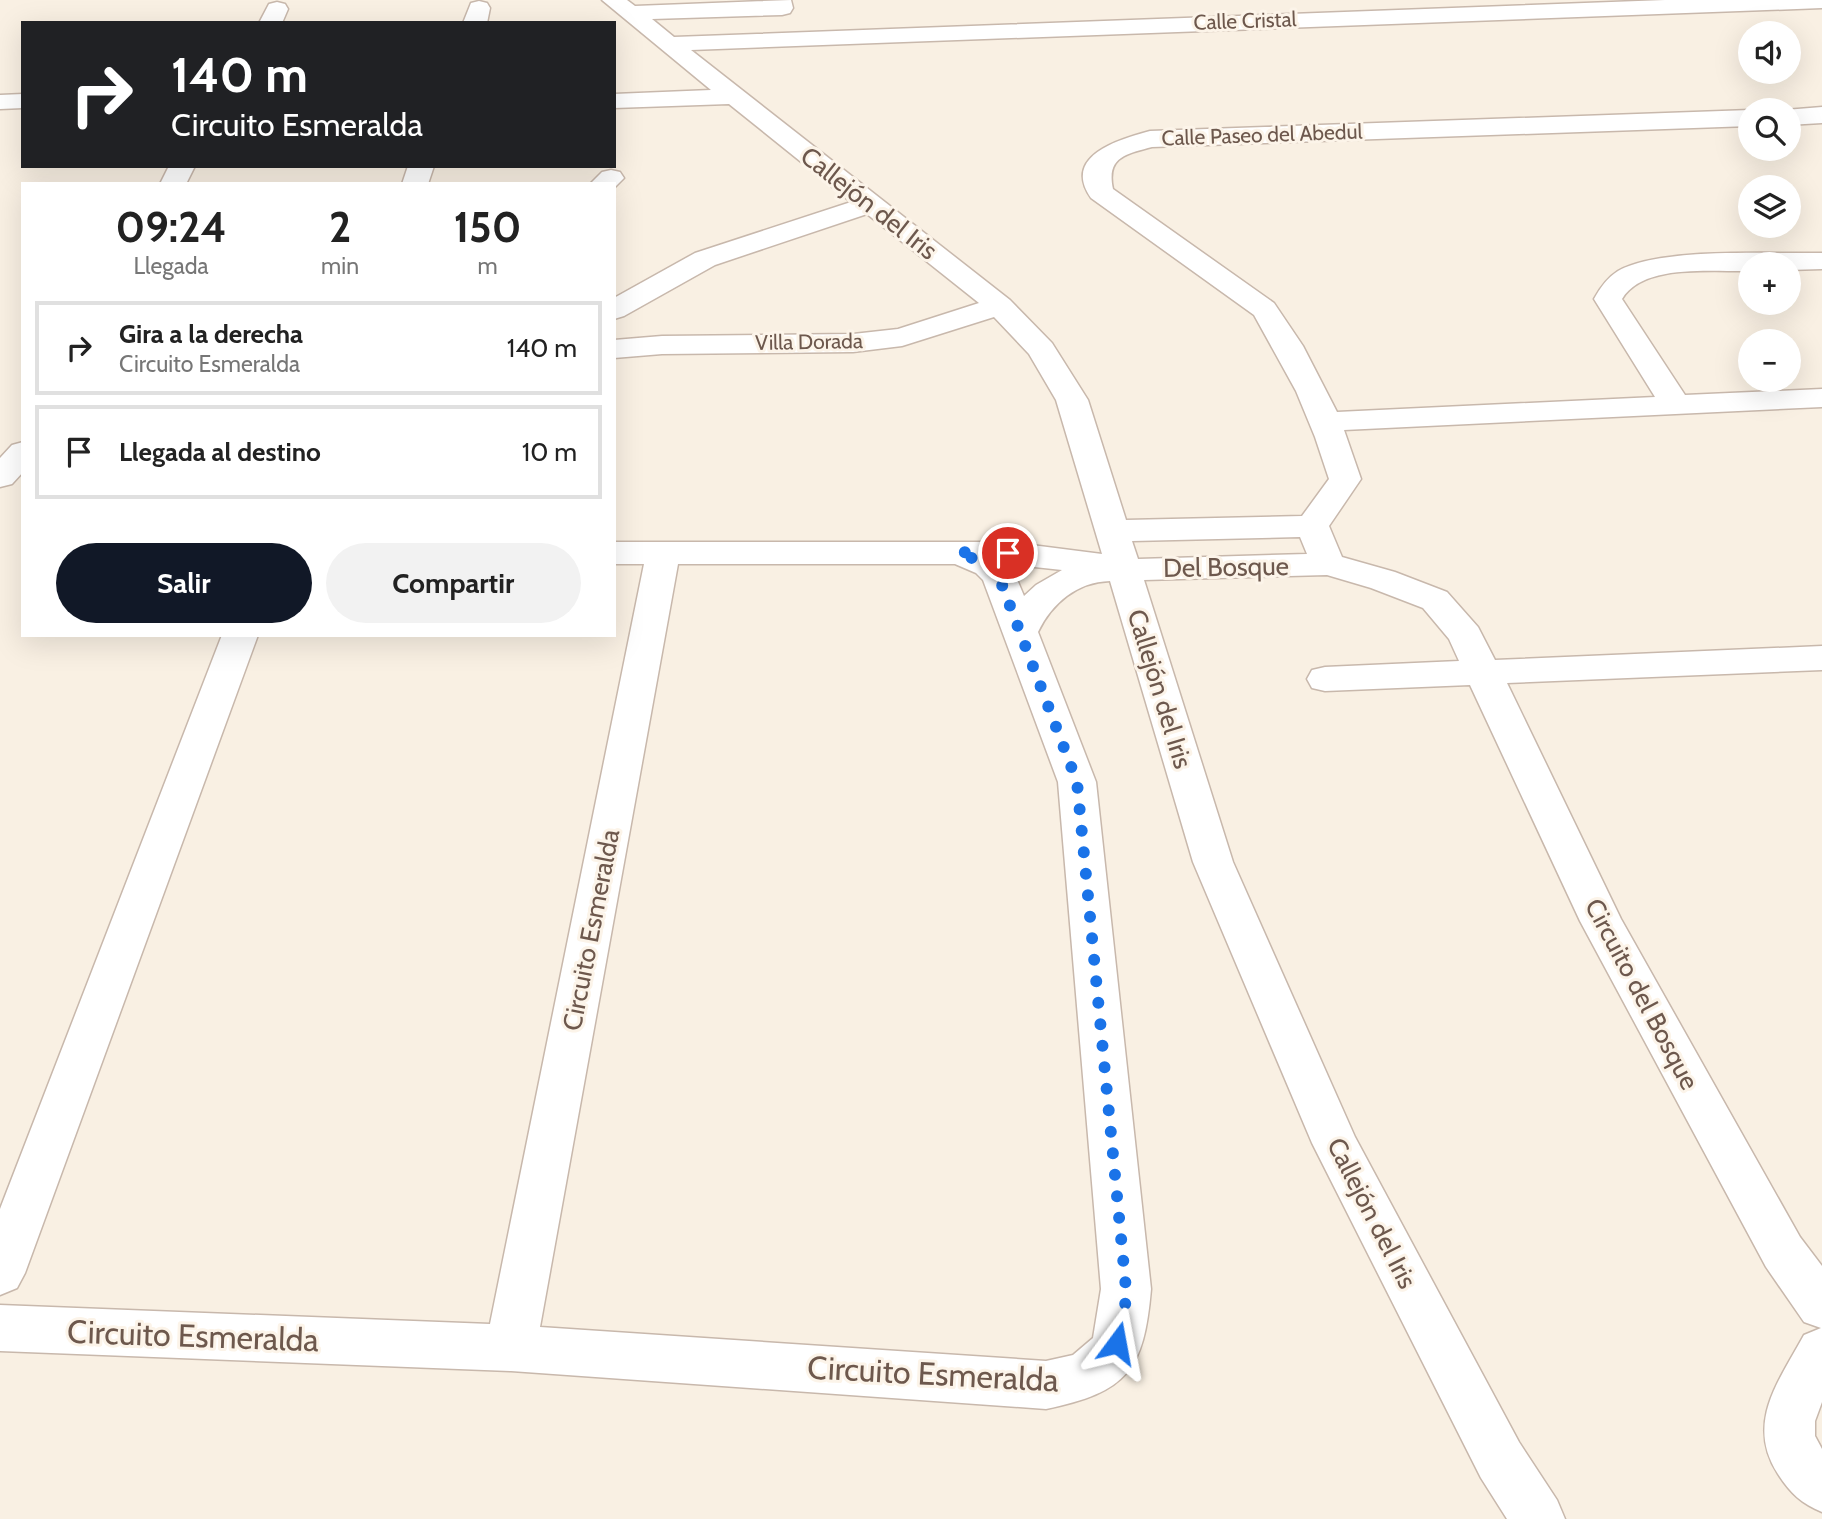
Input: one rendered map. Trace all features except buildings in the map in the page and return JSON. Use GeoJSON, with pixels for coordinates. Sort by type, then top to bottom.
{"type":"FeatureCollection","features":[{"type":"Feature","properties":{"kind":"street"},"geometry":{"type":"LineString","coordinates":[[621,7],[782,8],[780,0]]}},
{"type":"Feature","properties":{"kind":"street","name":"Calle Cristal"},"geometry":{"type":"LineString","coordinates":[[666,58],[1592,4],[1815,1]]}},
{"type":"Feature","properties":{"kind":"street","name":"Callejón del Iris"},"geometry":{"type":"LineString","coordinates":[[621,7],[666,58],[702,71],[1000,306],[1041,349],[1073,400],[1213,862],[1335,1143],[1500,1461],[1538,1519]]}},
{"type":"Feature","properties":{"kind":"street"},"geometry":{"type":"LineString","coordinates":[[616,101],[734,96]]}},
{"type":"Feature","properties":{"kind":"street"},"geometry":{"type":"LineString","coordinates":[[0,103],[21,101]]}},
{"type":"Feature","properties":{"kind":"street"},"geometry":{"type":"LineString","coordinates":[[1801,117],[1822,116]]}},
{"type":"Feature","properties":{"kind":"street","name":"Calle Paseo del Abedul"},"geometry":{"type":"LineString","coordinates":[[1312,526],[1345,479],[1325,422],[1276,326],[1264,309],[1100,192],[1095,177],[1098,163],[1107,155],[1150,139],[1738,118]]}},
{"type":"Feature","properties":{"kind":"street"},"geometry":{"type":"LineString","coordinates":[[0,122],[21,121]]}},
{"type":"Feature","properties":{"kind":"street"},"geometry":{"type":"LineString","coordinates":[[616,309],[705,259],[871,204]]}},
{"type":"Feature","properties":{"kind":"street"},"geometry":{"type":"LineString","coordinates":[[1676,405],[1608,299],[1614,286],[1642,270],[1661,265],[1822,261]]}},
{"type":"Feature","properties":{"kind":"street","name":"Villa Dorada"},"geometry":{"type":"LineString","coordinates":[[616,349],[662,345],[866,341],[902,337],[1000,306]]}},
{"type":"Feature","properties":{"kind":"street"},"geometry":{"type":"LineString","coordinates":[[1325,422],[1822,398]]}},
{"type":"Feature","properties":{"kind":"street"},"geometry":{"type":"LineString","coordinates":[[0,477],[21,454]]}},
{"type":"Feature","properties":{"kind":"street"},"geometry":{"type":"LineString","coordinates":[[1112,531],[1312,526],[1328,564],[1383,580],[1435,600],[1465,635],[1482,671]]}},
{"type":"Feature","properties":{"kind":"street","name":"Circuito Esmeralda"},"geometry":{"type":"LineString","coordinates":[[616,553],[958,552],[1047,556],[1123,569]]}},
{"type":"Feature","properties":{"kind":"street","name":"Circuito Esmeralda"},"geometry":{"type":"LineString","coordinates":[[0,1328],[511,1348],[1046,1385],[1077,1380],[1110,1361],[1124,1326],[1126,1289],[1077,782],[999,577],[988,565],[958,552]]}},
{"type":"Feature","properties":{"kind":"street","name":"Circuito Esmeralda"},"geometry":{"type":"LineString","coordinates":[[511,1348],[663,553]]}},
{"type":"Feature","properties":{"kind":"street","name":"Del Bosque"},"geometry":{"type":"LineString","coordinates":[[1123,569],[1328,564]]}},
{"type":"Feature","properties":{"kind":"street"},"geometry":{"type":"LineString","coordinates":[[1021,631],[1032,607],[1056,586],[1092,571],[1123,569]]}},
{"type":"Feature","properties":{"kind":"street"},"geometry":{"type":"LineString","coordinates":[[0,1273],[239,637]]}},
{"type":"Feature","properties":{"kind":"street"},"geometry":{"type":"LineString","coordinates":[[1325,679],[1822,657]]}},
{"type":"Feature","properties":{"kind":"street","name":"Circuito del Bosque"},"geometry":{"type":"LineString","coordinates":[[1482,671],[1601,921],[1783,1252],[1822,1306]]}},
{"type":"Feature","properties":{"kind":"street"},"geometry":{"type":"LineString","coordinates":[[1822,1351],[1788,1417],[1787,1439],[1794,1457],[1822,1486]]}},
{"type":"Feature","properties":{"kind":"route"},"geometry":{"type":"LineString","coordinates":[[1008,553],[958,552],[988,565],[999,577],[1077,782],[1126,1289],[1124,1326],[1117,1343]]}}]}
